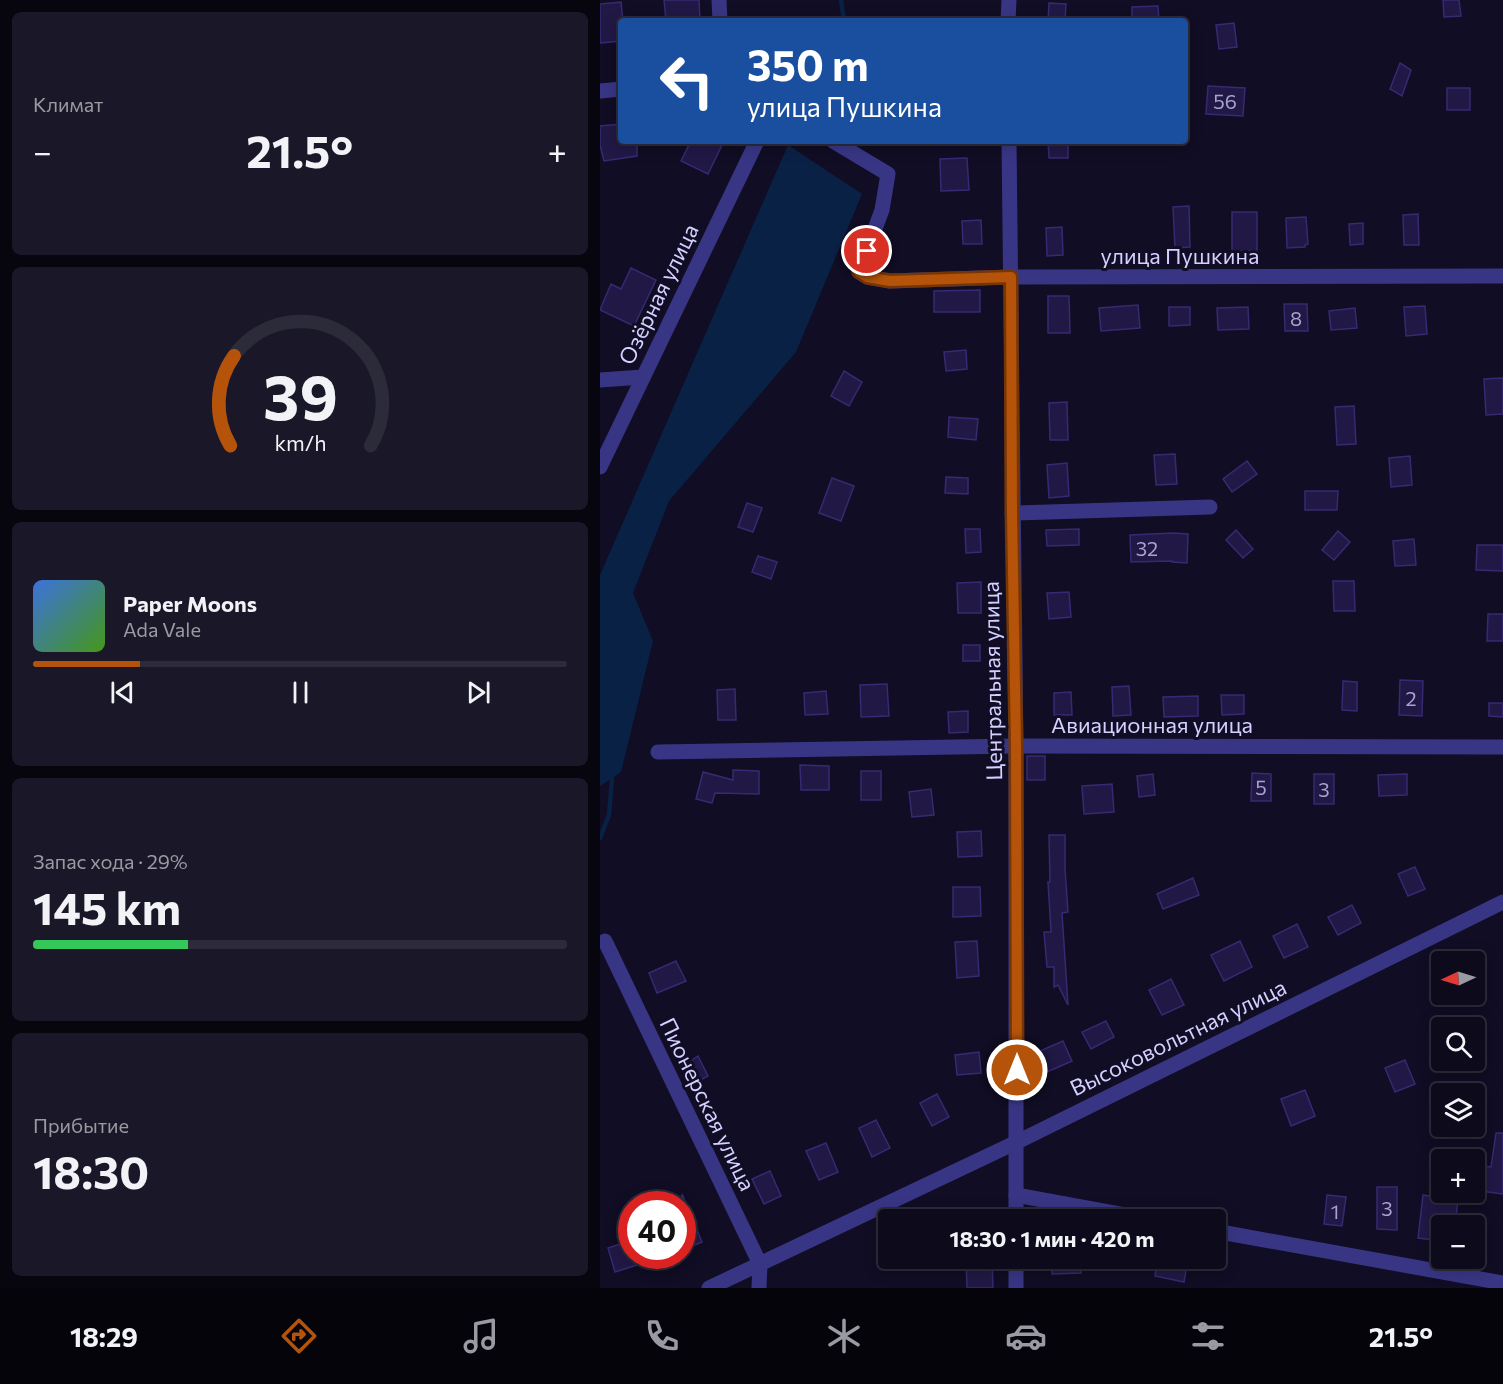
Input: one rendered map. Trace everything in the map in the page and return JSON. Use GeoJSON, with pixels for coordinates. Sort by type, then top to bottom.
{"type":"FeatureCollection","features":[{"type":"Feature","properties":{"kind":"street"},"geometry":{"type":"LineString","coordinates":[[718,0],[720,18]]}},
{"type":"Feature","properties":{"kind":"street"},"geometry":{"type":"LineString","coordinates":[[1008,18],[1009,0]]}},
{"type":"Feature","properties":{"kind":"street"},"geometry":{"type":"LineString","coordinates":[[600,91],[618,89]]}},
{"type":"Feature","properties":{"kind":"street","name":"Озёрная улица"},"geometry":{"type":"LineString","coordinates":[[600,467],[756,144]]}},
{"type":"Feature","properties":{"kind":"street","name":"улица Пушкина"},"geometry":{"type":"LineString","coordinates":[[838,144],[888,174],[882,210],[859,272],[867,277],[890,281],[1011,277],[1503,276]]}},
{"type":"Feature","properties":{"kind":"street","name":"Центральная улица"},"geometry":{"type":"LineString","coordinates":[[1009,144],[1016,746],[1016,1209]]}},
{"type":"Feature","properties":{"kind":"street"},"geometry":{"type":"LineString","coordinates":[[600,380],[643,377]]}},
{"type":"Feature","properties":{"kind":"street"},"geometry":{"type":"LineString","coordinates":[[1012,513],[1210,507]]}},
{"type":"Feature","properties":{"kind":"street","name":"Авиационная улица"},"geometry":{"type":"LineString","coordinates":[[658,752],[1016,746],[1503,747]]}},
{"type":"Feature","properties":{"kind":"street","name":"Высоковольтная улица"},"geometry":{"type":"LineString","coordinates":[[709,1288],[1017,1142],[1503,902]]}},
{"type":"Feature","properties":{"kind":"street","name":"Пионерская улица"},"geometry":{"type":"LineString","coordinates":[[605,942],[760,1264],[759,1288]]}},
{"type":"Feature","properties":{"kind":"street"},"geometry":{"type":"LineString","coordinates":[[1016,1195],[1092,1209]]}},
{"type":"Feature","properties":{"kind":"street"},"geometry":{"type":"LineString","coordinates":[[1226,1233],[1503,1283]]}},
{"type":"Feature","properties":{"kind":"street"},"geometry":{"type":"LineString","coordinates":[[1016,1269],[1016,1288]]}},
{"type":"Feature","properties":{"kind":"water"},"geometry":{"type":"Polygon","coordinates":[[[788,145],[862,194],[796,352],[669,501],[633,593],[653,641],[621,772],[600,786],[600,575],[788,145]]]}},
{"type":"Feature","properties":{"kind":"building"},"geometry":{"type":"Polygon","coordinates":[[[664,0],[699,0],[700,18],[666,18],[664,0]]]}},
{"type":"Feature","properties":{"kind":"building"},"geometry":{"type":"Polygon","coordinates":[[[1443,0],[1459,0],[1461,16],[1444,17],[1443,0]]]}},
{"type":"Feature","properties":{"kind":"building"},"geometry":{"type":"Polygon","coordinates":[[[621,2],[623,18],[618,18],[618,41],[600,43],[600,4],[621,2]]]}},
{"type":"Feature","properties":{"kind":"building"},"geometry":{"type":"Polygon","coordinates":[[[1049,3],[1066,4],[1065,18],[1048,18],[1049,3]]]}},
{"type":"Feature","properties":{"kind":"building"},"geometry":{"type":"Polygon","coordinates":[[[1158,6],[1159,18],[1132,18],[1132,7],[1158,6]]]}},
{"type":"Feature","properties":{"kind":"building"},"geometry":{"type":"Polygon","coordinates":[[[1234,23],[1237,47],[1219,49],[1216,25],[1234,23]]]}},
{"type":"Feature","properties":{"kind":"building"},"geometry":{"type":"Polygon","coordinates":[[[1400,63],[1411,70],[1402,96],[1390,89],[1400,63]]]}},
{"type":"Feature","properties":{"kind":"building"},"geometry":{"type":"Polygon","coordinates":[[[1208,86],[1245,88],[1243,116],[1206,114],[1208,86]]]}},
{"type":"Feature","properties":{"kind":"building"},"geometry":{"type":"Polygon","coordinates":[[[1447,88],[1470,88],[1470,110],[1447,110],[1447,88]]]}},
{"type":"Feature","properties":{"kind":"building"},"geometry":{"type":"Polygon","coordinates":[[[618,124],[618,144],[637,144],[637,156],[604,161],[600,145],[600,126],[618,124]]]}},
{"type":"Feature","properties":{"kind":"building"},"geometry":{"type":"Polygon","coordinates":[[[690,144],[723,144],[708,174],[681,161],[690,144]]]}},
{"type":"Feature","properties":{"kind":"building"},"geometry":{"type":"Polygon","coordinates":[[[1048,144],[1068,144],[1068,158],[1049,158],[1048,144]]]}},
{"type":"Feature","properties":{"kind":"building"},"geometry":{"type":"Polygon","coordinates":[[[967,158],[969,190],[941,191],[940,159],[967,158]]]}},
{"type":"Feature","properties":{"kind":"building"},"geometry":{"type":"Polygon","coordinates":[[[1189,206],[1190,247],[1175,248],[1173,207],[1189,206]]]}},
{"type":"Feature","properties":{"kind":"building"},"geometry":{"type":"Polygon","coordinates":[[[1232,212],[1257,212],[1257,251],[1232,251],[1232,212]]]}},
{"type":"Feature","properties":{"kind":"building"},"geometry":{"type":"Polygon","coordinates":[[[1418,214],[1419,245],[1404,245],[1403,215],[1418,214]]]}},
{"type":"Feature","properties":{"kind":"building"},"geometry":{"type":"Polygon","coordinates":[[[1306,217],[1308,244],[1305,247],[1287,248],[1286,218],[1306,217]]]}},
{"type":"Feature","properties":{"kind":"building"},"geometry":{"type":"Polygon","coordinates":[[[981,220],[982,244],[963,244],[962,221],[981,220]]]}},
{"type":"Feature","properties":{"kind":"building"},"geometry":{"type":"Polygon","coordinates":[[[1363,223],[1363,244],[1350,245],[1349,224],[1363,223]]]}},
{"type":"Feature","properties":{"kind":"building"},"geometry":{"type":"Polygon","coordinates":[[[1062,227],[1063,255],[1047,256],[1046,228],[1062,227]]]}},
{"type":"Feature","properties":{"kind":"building"},"geometry":{"type":"Polygon","coordinates":[[[631,268],[656,280],[634,326],[600,310],[611,284],[621,289],[631,268]]]}},
{"type":"Feature","properties":{"kind":"building"},"geometry":{"type":"Polygon","coordinates":[[[980,290],[980,312],[934,312],[934,291],[980,290]]]}},
{"type":"Feature","properties":{"kind":"building"},"geometry":{"type":"Polygon","coordinates":[[[1048,296],[1069,296],[1070,333],[1048,333],[1048,296]]]}},
{"type":"Feature","properties":{"kind":"building"},"geometry":{"type":"Polygon","coordinates":[[[1284,304],[1307,304],[1308,331],[1285,331],[1284,304]]]}},
{"type":"Feature","properties":{"kind":"building"},"geometry":{"type":"Polygon","coordinates":[[[1138,305],[1140,328],[1101,331],[1099,308],[1138,305]]]}},
{"type":"Feature","properties":{"kind":"building"},"geometry":{"type":"Polygon","coordinates":[[[1425,306],[1427,334],[1406,336],[1404,307],[1425,306]]]}},
{"type":"Feature","properties":{"kind":"building"},"geometry":{"type":"Polygon","coordinates":[[[1169,307],[1190,307],[1190,325],[1169,326],[1169,307]]]}},
{"type":"Feature","properties":{"kind":"building"},"geometry":{"type":"Polygon","coordinates":[[[1248,307],[1249,329],[1218,330],[1217,308],[1248,307]]]}},
{"type":"Feature","properties":{"kind":"building"},"geometry":{"type":"Polygon","coordinates":[[[1355,308],[1357,328],[1331,330],[1329,311],[1355,308]]]}},
{"type":"Feature","properties":{"kind":"building"},"geometry":{"type":"Polygon","coordinates":[[[966,350],[967,369],[946,371],[944,352],[966,350]]]}},
{"type":"Feature","properties":{"kind":"building"},"geometry":{"type":"Polygon","coordinates":[[[844,371],[862,382],[849,406],[831,396],[844,371]]]}},
{"type":"Feature","properties":{"kind":"building"},"geometry":{"type":"Polygon","coordinates":[[[1503,378],[1503,414],[1486,415],[1484,379],[1503,378]]]}},
{"type":"Feature","properties":{"kind":"building"},"geometry":{"type":"Polygon","coordinates":[[[1067,402],[1068,440],[1050,440],[1049,403],[1067,402]]]}},
{"type":"Feature","properties":{"kind":"building"},"geometry":{"type":"Polygon","coordinates":[[[1354,406],[1356,444],[1337,445],[1335,407],[1354,406]]]}},
{"type":"Feature","properties":{"kind":"building"},"geometry":{"type":"Polygon","coordinates":[[[949,417],[978,419],[976,440],[948,437],[949,417]]]}},
{"type":"Feature","properties":{"kind":"building"},"geometry":{"type":"Polygon","coordinates":[[[1175,454],[1177,484],[1156,485],[1154,455],[1175,454]]]}},
{"type":"Feature","properties":{"kind":"building"},"geometry":{"type":"Polygon","coordinates":[[[1410,456],[1412,485],[1391,487],[1389,458],[1410,456]]]}},
{"type":"Feature","properties":{"kind":"building"},"geometry":{"type":"Polygon","coordinates":[[[1247,461],[1257,474],[1232,492],[1223,479],[1247,461]]]}},
{"type":"Feature","properties":{"kind":"building"},"geometry":{"type":"Polygon","coordinates":[[[1067,463],[1069,496],[1049,498],[1047,465],[1067,463]]]}},
{"type":"Feature","properties":{"kind":"building"},"geometry":{"type":"Polygon","coordinates":[[[946,477],[968,478],[968,494],[945,493],[946,477]]]}},
{"type":"Feature","properties":{"kind":"building"},"geometry":{"type":"Polygon","coordinates":[[[832,478],[854,486],[841,521],[819,513],[832,478]]]}},
{"type":"Feature","properties":{"kind":"building"},"geometry":{"type":"Polygon","coordinates":[[[1305,491],[1338,491],[1337,510],[1305,510],[1305,491]]]}},
{"type":"Feature","properties":{"kind":"building"},"geometry":{"type":"Polygon","coordinates":[[[747,503],[762,508],[753,532],[738,527],[747,503]]]}},
{"type":"Feature","properties":{"kind":"building"},"geometry":{"type":"Polygon","coordinates":[[[965,529],[980,529],[981,552],[966,553],[965,529]]]}},
{"type":"Feature","properties":{"kind":"building"},"geometry":{"type":"Polygon","coordinates":[[[1079,529],[1079,545],[1047,546],[1046,530],[1079,529]]]}},
{"type":"Feature","properties":{"kind":"building"},"geometry":{"type":"Polygon","coordinates":[[[1236,530],[1253,549],[1243,558],[1226,540],[1236,530]]]}},
{"type":"Feature","properties":{"kind":"building"},"geometry":{"type":"Polygon","coordinates":[[[1338,531],[1350,542],[1334,560],[1322,550],[1338,531]]]}},
{"type":"Feature","properties":{"kind":"building"},"geometry":{"type":"Polygon","coordinates":[[[1188,534],[1187,563],[1131,562],[1130,535],[1188,534]]]}},
{"type":"Feature","properties":{"kind":"building"},"geometry":{"type":"Polygon","coordinates":[[[1414,539],[1416,565],[1395,566],[1393,541],[1414,539]]]}},
{"type":"Feature","properties":{"kind":"building"},"geometry":{"type":"Polygon","coordinates":[[[1477,545],[1503,545],[1503,571],[1476,570],[1477,545]]]}},
{"type":"Feature","properties":{"kind":"building"},"geometry":{"type":"Polygon","coordinates":[[[758,556],[777,562],[771,579],[752,572],[758,556]]]}},
{"type":"Feature","properties":{"kind":"building"},"geometry":{"type":"Polygon","coordinates":[[[1333,581],[1354,581],[1355,611],[1334,611],[1333,581]]]}},
{"type":"Feature","properties":{"kind":"building"},"geometry":{"type":"Polygon","coordinates":[[[981,582],[981,613],[958,613],[957,583],[981,582]]]}},
{"type":"Feature","properties":{"kind":"building"},"geometry":{"type":"Polygon","coordinates":[[[1069,592],[1071,617],[1049,619],[1047,593],[1069,592]]]}},
{"type":"Feature","properties":{"kind":"building"},"geometry":{"type":"Polygon","coordinates":[[[1488,614],[1503,614],[1503,641],[1487,641],[1488,614]]]}},
{"type":"Feature","properties":{"kind":"building"},"geometry":{"type":"Polygon","coordinates":[[[963,645],[980,645],[980,661],[963,661],[963,645]]]}},
{"type":"Feature","properties":{"kind":"building"},"geometry":{"type":"Polygon","coordinates":[[[1400,680],[1423,681],[1422,716],[1399,715],[1400,680]]]}},
{"type":"Feature","properties":{"kind":"building"},"geometry":{"type":"Polygon","coordinates":[[[1343,681],[1357,682],[1357,711],[1342,710],[1343,681]]]}},
{"type":"Feature","properties":{"kind":"building"},"geometry":{"type":"Polygon","coordinates":[[[887,684],[889,716],[861,717],[860,685],[887,684]]]}},
{"type":"Feature","properties":{"kind":"building"},"geometry":{"type":"Polygon","coordinates":[[[1129,686],[1131,715],[1113,716],[1112,687],[1129,686]]]}},
{"type":"Feature","properties":{"kind":"building"},"geometry":{"type":"Polygon","coordinates":[[[735,689],[736,720],[718,720],[717,690],[735,689]]]}},
{"type":"Feature","properties":{"kind":"building"},"geometry":{"type":"Polygon","coordinates":[[[826,691],[828,714],[805,715],[804,693],[826,691]]]}},
{"type":"Feature","properties":{"kind":"building"},"geometry":{"type":"Polygon","coordinates":[[[1071,692],[1072,715],[1054,715],[1054,693],[1071,692]]]}},
{"type":"Feature","properties":{"kind":"building"},"geometry":{"type":"Polygon","coordinates":[[[1221,695],[1244,695],[1244,714],[1222,715],[1221,695]]]}},
{"type":"Feature","properties":{"kind":"building"},"geometry":{"type":"Polygon","coordinates":[[[1198,696],[1198,716],[1164,717],[1163,697],[1198,696]]]}},
{"type":"Feature","properties":{"kind":"building"},"geometry":{"type":"Polygon","coordinates":[[[1489,703],[1503,703],[1503,717],[1489,716],[1489,703]]]}},
{"type":"Feature","properties":{"kind":"building"},"geometry":{"type":"Polygon","coordinates":[[[968,711],[968,732],[949,733],[948,712],[968,711]]]}},
{"type":"Feature","properties":{"kind":"building"},"geometry":{"type":"Polygon","coordinates":[[[1027,756],[1045,756],[1045,780],[1027,780],[1027,756]]]}},
{"type":"Feature","properties":{"kind":"building"},"geometry":{"type":"Polygon","coordinates":[[[800,765],[829,766],[829,790],[801,790],[800,765]]]}},
{"type":"Feature","properties":{"kind":"building"},"geometry":{"type":"Polygon","coordinates":[[[733,770],[759,771],[759,794],[715,793],[712,803],[696,799],[703,772],[733,780],[733,770]]]}},
{"type":"Feature","properties":{"kind":"building"},"geometry":{"type":"Polygon","coordinates":[[[861,771],[881,771],[881,800],[861,800],[861,771]]]}},
{"type":"Feature","properties":{"kind":"building"},"geometry":{"type":"Polygon","coordinates":[[[1252,773],[1271,774],[1271,801],[1251,801],[1252,773]]]}},
{"type":"Feature","properties":{"kind":"building"},"geometry":{"type":"Polygon","coordinates":[[[1153,774],[1155,795],[1139,797],[1137,776],[1153,774]]]}},
{"type":"Feature","properties":{"kind":"building"},"geometry":{"type":"Polygon","coordinates":[[[1314,774],[1334,774],[1334,804],[1314,804],[1314,774]]]}},
{"type":"Feature","properties":{"kind":"building"},"geometry":{"type":"Polygon","coordinates":[[[1407,774],[1407,795],[1379,796],[1378,775],[1407,774]]]}},
{"type":"Feature","properties":{"kind":"building"},"geometry":{"type":"Polygon","coordinates":[[[1112,784],[1114,812],[1084,814],[1082,786],[1112,784]]]}},
{"type":"Feature","properties":{"kind":"building"},"geometry":{"type":"Polygon","coordinates":[[[931,789],[934,815],[912,817],[909,792],[931,789]]]}},
{"type":"Feature","properties":{"kind":"building"},"geometry":{"type":"Polygon","coordinates":[[[981,831],[982,856],[958,857],[957,832],[981,831]]]}},
{"type":"Feature","properties":{"kind":"building"},"geometry":{"type":"Polygon","coordinates":[[[1049,835],[1065,835],[1068,912],[1062,913],[1068,1005],[1058,985],[1054,987],[1054,967],[1047,967],[1044,932],[1051,932],[1048,882],[1050,882],[1049,835]]]}},
{"type":"Feature","properties":{"kind":"building"},"geometry":{"type":"Polygon","coordinates":[[[1415,867],[1425,889],[1408,896],[1398,874],[1415,867]]]}},
{"type":"Feature","properties":{"kind":"building"},"geometry":{"type":"Polygon","coordinates":[[[1193,878],[1199,895],[1163,909],[1157,894],[1193,878]]]}},
{"type":"Feature","properties":{"kind":"building"},"geometry":{"type":"Polygon","coordinates":[[[953,887],[980,887],[981,916],[953,917],[953,887]]]}},
{"type":"Feature","properties":{"kind":"building"},"geometry":{"type":"Polygon","coordinates":[[[1352,905],[1361,923],[1338,935],[1328,917],[1352,905]]]}},
{"type":"Feature","properties":{"kind":"building"},"geometry":{"type":"Polygon","coordinates":[[[1297,924],[1308,947],[1284,958],[1273,936],[1297,924]]]}},
{"type":"Feature","properties":{"kind":"building"},"geometry":{"type":"Polygon","coordinates":[[[977,941],[979,976],[957,978],[955,942],[977,941]]]}},
{"type":"Feature","properties":{"kind":"building"},"geometry":{"type":"Polygon","coordinates":[[[1240,941],[1252,967],[1224,981],[1211,955],[1240,941]]]}},
{"type":"Feature","properties":{"kind":"building"},"geometry":{"type":"Polygon","coordinates":[[[676,961],[686,981],[657,993],[649,973],[676,961]]]}},
{"type":"Feature","properties":{"kind":"building"},"geometry":{"type":"Polygon","coordinates":[[[1171,979],[1184,1005],[1162,1015],[1149,990],[1171,979]]]}},
{"type":"Feature","properties":{"kind":"building"},"geometry":{"type":"Polygon","coordinates":[[[1106,1021],[1114,1037],[1091,1049],[1082,1032],[1106,1021]]]}},
{"type":"Feature","properties":{"kind":"building"},"geometry":{"type":"Polygon","coordinates":[[[1063,1041],[1072,1061],[1047,1072],[1038,1052],[1063,1041]]]}},
{"type":"Feature","properties":{"kind":"building"},"geometry":{"type":"Polygon","coordinates":[[[979,1052],[981,1073],[957,1075],[955,1055],[979,1052]]]}},
{"type":"Feature","properties":{"kind":"building"},"geometry":{"type":"Polygon","coordinates":[[[698,1056],[708,1076],[691,1085],[683,1066],[698,1056]]]}},
{"type":"Feature","properties":{"kind":"building"},"geometry":{"type":"Polygon","coordinates":[[[1405,1060],[1415,1084],[1395,1092],[1385,1068],[1405,1060]]]}},
{"type":"Feature","properties":{"kind":"building"},"geometry":{"type":"Polygon","coordinates":[[[1305,1090],[1315,1116],[1291,1126],[1281,1099],[1305,1090]]]}},
{"type":"Feature","properties":{"kind":"building"},"geometry":{"type":"Polygon","coordinates":[[[937,1094],[949,1117],[932,1126],[920,1103],[937,1094]]]}},
{"type":"Feature","properties":{"kind":"building"},"geometry":{"type":"Polygon","coordinates":[[[876,1120],[890,1148],[872,1157],[859,1128],[876,1120]]]}},
{"type":"Feature","properties":{"kind":"building"},"geometry":{"type":"Polygon","coordinates":[[[1496,1133],[1503,1133],[1503,1194],[1485,1192],[1485,1166],[1491,1167],[1496,1133]]]}},
{"type":"Feature","properties":{"kind":"building"},"geometry":{"type":"Polygon","coordinates":[[[826,1143],[838,1172],[819,1180],[806,1151],[826,1143]]]}},
{"type":"Feature","properties":{"kind":"building"},"geometry":{"type":"Polygon","coordinates":[[[770,1171],[781,1196],[764,1204],[752,1179],[770,1171]]]}},
{"type":"Feature","properties":{"kind":"building"},"geometry":{"type":"Polygon","coordinates":[[[1377,1187],[1397,1187],[1397,1230],[1377,1229],[1377,1187]]]}},
{"type":"Feature","properties":{"kind":"building"},"geometry":{"type":"Polygon","coordinates":[[[1327,1195],[1346,1197],[1342,1226],[1324,1224],[1327,1195]]]}},
{"type":"Feature","properties":{"kind":"building"},"geometry":{"type":"Polygon","coordinates":[[[1423,1195],[1431,1196],[1431,1203],[1458,1203],[1456,1215],[1431,1215],[1431,1240],[1418,1238],[1423,1195]]]}},
{"type":"Feature","properties":{"kind":"building"},"geometry":{"type":"Polygon","coordinates":[[[696,1228],[702,1242],[696,1244],[696,1228]]]}},
{"type":"Feature","properties":{"kind":"building"},"geometry":{"type":"Polygon","coordinates":[[[618,1245],[618,1269],[624,1269],[615,1272],[608,1248],[618,1245]]]}},
{"type":"Feature","properties":{"kind":"building"},"geometry":{"type":"Polygon","coordinates":[[[966,1269],[992,1269],[993,1288],[967,1288],[966,1269]]]}},
{"type":"Feature","properties":{"kind":"building"},"geometry":{"type":"Polygon","coordinates":[[[1052,1269],[1081,1269],[1081,1273],[1052,1274],[1052,1269]]]}},
{"type":"Feature","properties":{"kind":"building"},"geometry":{"type":"Polygon","coordinates":[[[1156,1269],[1186,1269],[1184,1282],[1155,1276],[1156,1269]]]}},
{"type":"Feature","properties":{"kind":"waterway"},"geometry":{"type":"LineString","coordinates":[[841,0],[844,18]]}},
{"type":"Feature","properties":{"kind":"waterway"},"geometry":{"type":"LineString","coordinates":[[600,838],[609,815],[612,779]]}},
{"type":"Feature","properties":{"kind":"route"},"geometry":{"type":"LineString","coordinates":[[867,251],[859,272],[867,277],[890,281],[1011,277],[1017,1070]]}}]}
